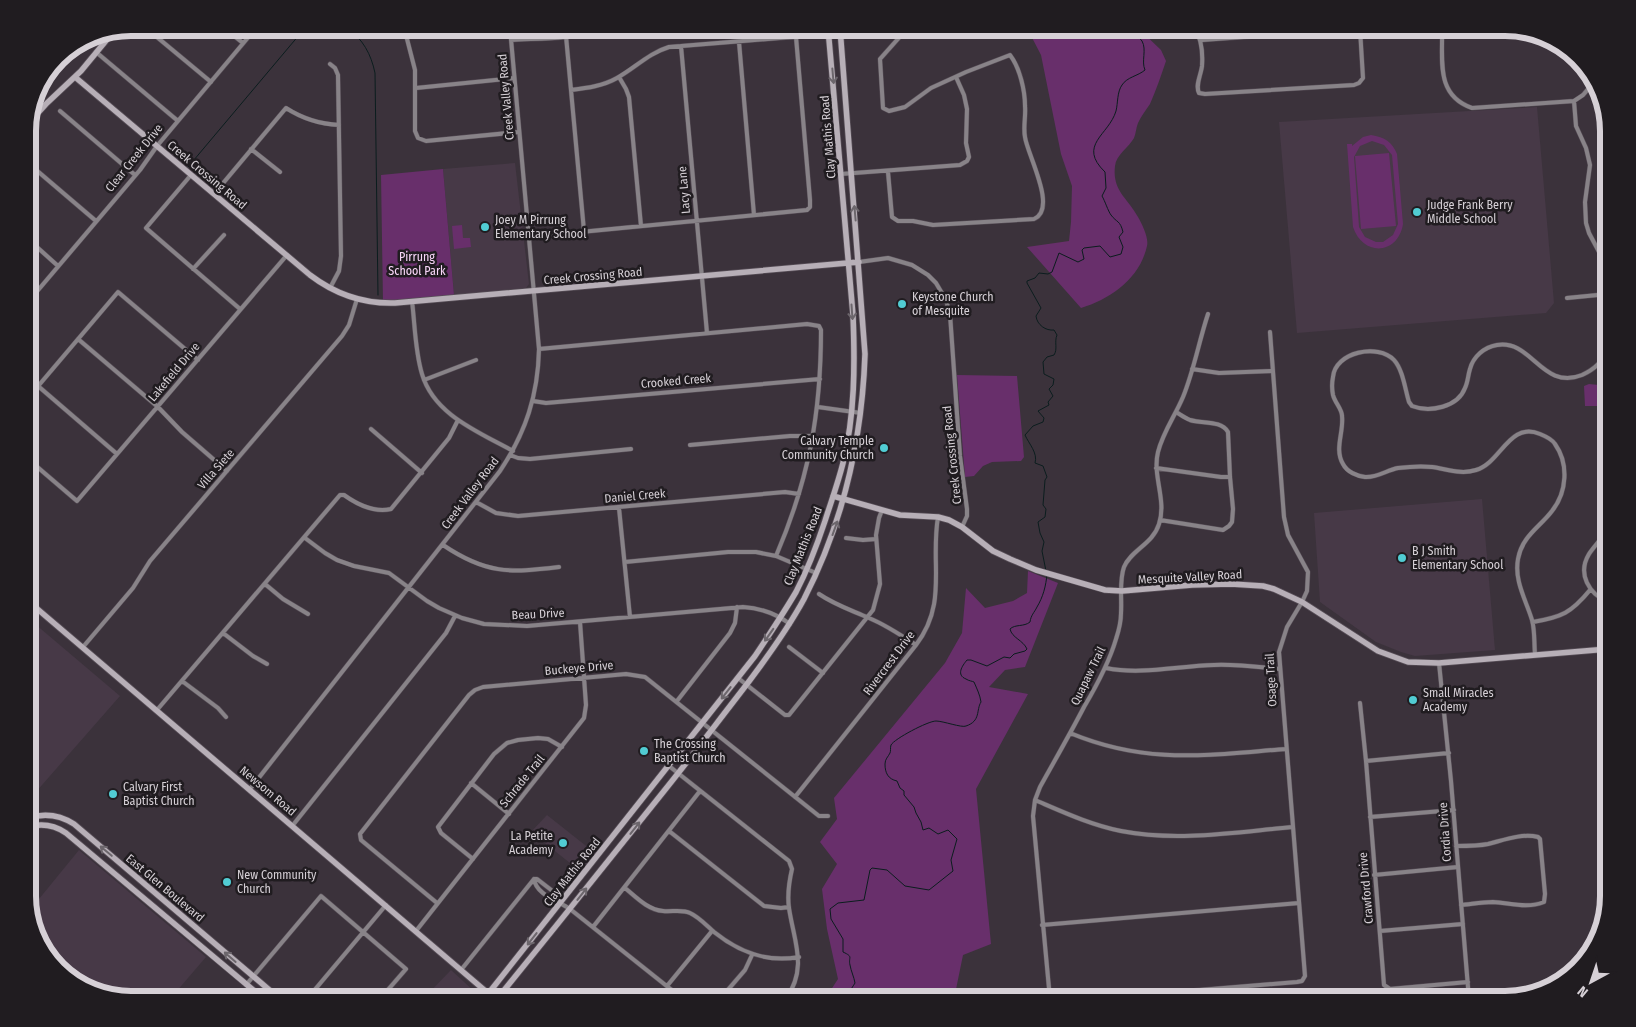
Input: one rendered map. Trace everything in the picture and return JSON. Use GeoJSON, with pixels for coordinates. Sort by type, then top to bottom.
{"type":"FeatureCollection","features":[{"type":"Feature","properties":{"kind":"street"},"geometry":{"type":"LineString","coordinates":[[155,36],[210,82]]}},
{"type":"Feature","properties":{"kind":"street"},"geometry":{"type":"LineString","coordinates":[[234,36],[243,43]]}},
{"type":"Feature","properties":{"kind":"street","name":"Clear Creek Drive"},"geometry":{"type":"LineString","coordinates":[[36,292],[249,36]]}},
{"type":"Feature","properties":{"kind":"street"},"geometry":{"type":"LineString","coordinates":[[407,36],[414,64],[416,88],[415,131],[420,140],[519,132]]}},
{"type":"Feature","properties":{"kind":"street","name":"Creek Valley Road"},"geometry":{"type":"LineString","coordinates":[[250,789],[500,471],[512,453],[527,421],[538,374],[539,349],[511,36]]}},
{"type":"Feature","properties":{"kind":"street"},"geometry":{"type":"LineString","coordinates":[[511,40],[566,36],[584,232]]}},
{"type":"Feature","properties":{"kind":"street"},"geometry":{"type":"LineString","coordinates":[[571,90],[594,86],[619,77],[660,50],[681,46],[802,36]]}},
{"type":"Feature","properties":{"kind":"street","name":"Clay Mathis Road"},"geometry":{"type":"LineString","coordinates":[[494,991],[561,902],[738,678],[781,618],[807,568],[833,496],[843,463],[851,412],[854,356],[829,36]]}},
{"type":"Feature","properties":{"kind":"street","name":"Clay Mathis Road"},"geometry":{"type":"LineString","coordinates":[[504,991],[678,774],[790,624],[816,573],[845,500],[858,438],[864,388],[865,344],[840,36]]}},
{"type":"Feature","properties":{"kind":"street"},"geometry":{"type":"LineString","coordinates":[[888,172],[892,217],[898,220],[933,225],[1034,219],[1040,216],[1043,206],[1040,181],[1025,140],[1026,104],[1023,90],[1018,72],[1010,56],[1004,56],[929,89],[910,105],[891,110],[884,109],[882,107],[880,59],[901,36]]}},
{"type":"Feature","properties":{"kind":"street"},"geometry":{"type":"LineString","coordinates":[[1200,36],[1202,40],[1202,67],[1197,90],[1199,93],[1205,94],[1344,85],[1359,82],[1363,78],[1360,36]]}},
{"type":"Feature","properties":{"kind":"street"},"geometry":{"type":"LineString","coordinates":[[1202,40],[1259,36]]}},
{"type":"Feature","properties":{"kind":"street"},"geometry":{"type":"LineString","coordinates":[[1442,36],[1444,80],[1449,93],[1460,104],[1472,108],[1574,101],[1589,88]]}},
{"type":"Feature","properties":{"kind":"street"},"geometry":{"type":"LineString","coordinates":[[529,237],[802,212],[809,208],[810,200],[796,37]]}},
{"type":"Feature","properties":{"kind":"street"},"geometry":{"type":"LineString","coordinates":[[39,112],[75,76],[107,40]]}},
{"type":"Feature","properties":{"kind":"street"},"geometry":{"type":"LineString","coordinates":[[739,42],[754,215]]}},
{"type":"Feature","properties":{"kind":"street","name":"Lacy Lane"},"geometry":{"type":"LineString","coordinates":[[681,46],[707,334]]}},
{"type":"Feature","properties":{"kind":"street"},"geometry":{"type":"LineString","coordinates":[[96,52],[178,121]]}},
{"type":"Feature","properties":{"kind":"street"},"geometry":{"type":"LineString","coordinates":[[330,64],[336,68],[338,75],[341,256],[339,271],[330,288]]}},
{"type":"Feature","properties":{"kind":"street","name":"Creek Crossing Road"},"geometry":{"type":"LineString","coordinates":[[75,76],[318,281],[357,299],[386,303],[533,292],[888,258],[912,265],[928,275],[936,283],[949,306],[960,456],[967,509],[962,527]]}},
{"type":"Feature","properties":{"kind":"street"},"geometry":{"type":"LineString","coordinates":[[619,77],[629,97],[641,226]]}},
{"type":"Feature","properties":{"kind":"street"},"geometry":{"type":"LineString","coordinates":[[841,174],[888,172],[960,165],[967,161],[969,158],[965,125],[967,109],[964,95],[956,77]]}},
{"type":"Feature","properties":{"kind":"street"},"geometry":{"type":"LineString","coordinates":[[416,88],[514,78]]}},
{"type":"Feature","properties":{"kind":"street"},"geometry":{"type":"LineString","coordinates":[[834,92],[845,91]]}},
{"type":"Feature","properties":{"kind":"street"},"geometry":{"type":"LineString","coordinates":[[1574,101],[1576,126],[1586,148],[1590,166],[1585,202],[1586,223],[1591,238],[1600,254]]}},
{"type":"Feature","properties":{"kind":"street"},"geometry":{"type":"LineString","coordinates":[[214,194],[286,108],[310,121],[339,125]]}},
{"type":"Feature","properties":{"kind":"street"},"geometry":{"type":"LineString","coordinates":[[60,111],[135,175]]}},
{"type":"Feature","properties":{"kind":"street"},"geometry":{"type":"LineString","coordinates":[[252,149],[280,172]]}},
{"type":"Feature","properties":{"kind":"street"},"geometry":{"type":"LineString","coordinates":[[36,170],[96,221]]}},
{"type":"Feature","properties":{"kind":"street"},"geometry":{"type":"LineString","coordinates":[[191,175],[146,228],[240,309]]}},
{"type":"Feature","properties":{"kind":"street"},"geometry":{"type":"LineString","coordinates":[[193,269],[224,234]]}},
{"type":"Feature","properties":{"kind":"street"},"geometry":{"type":"LineString","coordinates":[[36,246],[58,266]]}},
{"type":"Feature","properties":{"kind":"street","name":"Lakefield Drive"},"geometry":{"type":"LineString","coordinates":[[36,466],[77,501],[286,255]]}},
{"type":"Feature","properties":{"kind":"street"},"geometry":{"type":"LineString","coordinates":[[36,388],[118,292],[198,360]]}},
{"type":"Feature","properties":{"kind":"street"},"geometry":{"type":"LineString","coordinates":[[1567,298],[1600,295]]}},
{"type":"Feature","properties":{"kind":"street","name":"Villa Siete"},"geometry":{"type":"LineString","coordinates":[[83,647],[133,588],[150,561],[342,336],[349,325],[357,299]]}},
{"type":"Feature","properties":{"kind":"street"},"geometry":{"type":"LineString","coordinates":[[412,301],[420,365],[424,380],[437,403],[458,420],[518,458],[530,459],[631,449]]}},
{"type":"Feature","properties":{"kind":"street","name":"Quapaw Trail"},"geometry":{"type":"LineString","coordinates":[[1049,991],[1033,816],[1035,800],[1040,787],[1106,668],[1119,628],[1122,576],[1125,566],[1135,552],[1154,536],[1160,520],[1162,510],[1156,468],[1157,453],[1165,429],[1176,412],[1189,381],[1208,314]]}},
{"type":"Feature","properties":{"kind":"street"},"geometry":{"type":"LineString","coordinates":[[539,349],[807,324],[818,326],[821,330],[820,379],[814,436],[800,494],[776,556]]}},
{"type":"Feature","properties":{"kind":"street","name":"Osage Trail"},"geometry":{"type":"LineString","coordinates":[[1194,991],[1297,982],[1304,979],[1306,974],[1292,827],[1279,652],[1283,636],[1307,591],[1308,572],[1288,535],[1284,518],[1270,332]]}},
{"type":"Feature","properties":{"kind":"street"},"geometry":{"type":"LineString","coordinates":[[78,339],[158,407],[182,432],[228,471]]}},
{"type":"Feature","properties":{"kind":"street"},"geometry":{"type":"LineString","coordinates":[[1535,654],[1533,622],[1519,586],[1517,560],[1522,545],[1528,536],[1552,512],[1562,493],[1565,469],[1563,460],[1554,442],[1537,433],[1528,431],[1519,433],[1511,437],[1492,462],[1485,467],[1468,472],[1431,467],[1397,468],[1366,477],[1355,475],[1343,464],[1339,453],[1342,415],[1333,396],[1332,376],[1335,367],[1342,359],[1350,355],[1372,352],[1385,354],[1397,364],[1412,406],[1431,409],[1448,404],[1462,394],[1472,363],[1483,350],[1489,347],[1504,344],[1521,349],[1541,368],[1560,377],[1579,376],[1600,364]]}},
{"type":"Feature","properties":{"kind":"street"},"geometry":{"type":"LineString","coordinates":[[424,380],[476,360]]}},
{"type":"Feature","properties":{"kind":"street"},"geometry":{"type":"LineString","coordinates":[[1192,369],[1219,373],[1273,371]]}},
{"type":"Feature","properties":{"kind":"street","name":"Crooked Creek"},"geometry":{"type":"LineString","coordinates":[[533,401],[546,403],[820,379]]}},
{"type":"Feature","properties":{"kind":"street"},"geometry":{"type":"LineString","coordinates":[[38,386],[117,454]]}},
{"type":"Feature","properties":{"kind":"street"},"geometry":{"type":"LineString","coordinates":[[818,407],[861,413]]}},
{"type":"Feature","properties":{"kind":"street"},"geometry":{"type":"LineString","coordinates":[[1160,520],[1223,530],[1232,522],[1233,509],[1228,432],[1225,427],[1191,420],[1176,412]]}},
{"type":"Feature","properties":{"kind":"street"},"geometry":{"type":"LineString","coordinates":[[157,710],[342,494],[367,508],[389,510],[395,506],[452,434],[458,420]]}},
{"type":"Feature","properties":{"kind":"street"},"geometry":{"type":"LineString","coordinates":[[371,429],[422,473]]}},
{"type":"Feature","properties":{"kind":"street"},"geometry":{"type":"LineString","coordinates":[[690,445],[790,436],[814,436]]}},
{"type":"Feature","properties":{"kind":"street"},"geometry":{"type":"LineString","coordinates":[[1156,468],[1230,477]]}},
{"type":"Feature","properties":{"kind":"street","name":"Daniel Creek"},"geometry":{"type":"LineString","coordinates":[[476,502],[491,512],[512,516],[619,508],[780,492],[800,494]]}},
{"type":"Feature","properties":{"kind":"street","name":"Mesquite Valley Road"},"geometry":{"type":"LineString","coordinates":[[833,496],[908,516],[938,517],[949,520],[962,527],[994,551],[1036,570],[1105,590],[1122,591],[1192,585],[1243,584],[1274,589],[1302,602],[1386,654],[1408,662],[1439,662],[1600,650]]}},
{"type":"Feature","properties":{"kind":"street"},"geometry":{"type":"LineString","coordinates":[[619,508],[630,617]]}},
{"type":"Feature","properties":{"kind":"street"},"geometry":{"type":"LineString","coordinates":[[738,678],[786,716],[790,714],[873,610],[880,584],[876,540],[877,525],[882,510]]}},
{"type":"Feature","properties":{"kind":"street","name":"Rivercrest Drive"},"geometry":{"type":"LineString","coordinates":[[795,797],[916,645],[929,625],[936,595],[935,543],[938,517]]}},
{"type":"Feature","properties":{"kind":"street","name":"Beau Drive"},"geometry":{"type":"LineString","coordinates":[[305,538],[337,560],[390,573],[433,605],[456,616],[476,622],[506,626],[527,626],[737,607],[760,608],[790,624]]}},
{"type":"Feature","properties":{"kind":"street"},"geometry":{"type":"LineString","coordinates":[[846,538],[876,540]]}},
{"type":"Feature","properties":{"kind":"street"},"geometry":{"type":"LineString","coordinates":[[1600,539],[1588,555],[1584,567],[1584,576],[1590,590],[1600,599]]}},
{"type":"Feature","properties":{"kind":"street"},"geometry":{"type":"LineString","coordinates":[[443,545],[469,561],[496,570],[519,572],[559,568]]}},
{"type":"Feature","properties":{"kind":"street"},"geometry":{"type":"LineString","coordinates":[[625,562],[743,551],[776,556],[816,573]]}},
{"type":"Feature","properties":{"kind":"street"},"geometry":{"type":"LineString","coordinates":[[265,584],[283,599],[308,614]]}},
{"type":"Feature","properties":{"kind":"street"},"geometry":{"type":"LineString","coordinates":[[1533,622],[1552,618],[1569,611],[1577,606],[1590,590]]}},
{"type":"Feature","properties":{"kind":"street"},"geometry":{"type":"LineString","coordinates":[[819,594],[841,607],[895,631],[916,645]]}},
{"type":"Feature","properties":{"kind":"street"},"geometry":{"type":"LineString","coordinates":[[677,701],[730,633],[735,623],[737,607]]}},
{"type":"Feature","properties":{"kind":"street","name":"Newsom Road"},"geometry":{"type":"LineString","coordinates":[[36,608],[416,931],[484,991]]}},
{"type":"Feature","properties":{"kind":"street"},"geometry":{"type":"LineString","coordinates":[[292,825],[450,628],[456,616]]}},
{"type":"Feature","properties":{"kind":"street","name":"Schrade Trail"},"geometry":{"type":"LineString","coordinates":[[416,931],[581,722],[585,714],[585,678],[580,622]]}},
{"type":"Feature","properties":{"kind":"street"},"geometry":{"type":"LineString","coordinates":[[224,633],[253,656],[267,664]]}},
{"type":"Feature","properties":{"kind":"street"},"geometry":{"type":"LineString","coordinates":[[789,647],[823,674]]}},
{"type":"Feature","properties":{"kind":"street","name":"Cordia Drive"},"geometry":{"type":"LineString","coordinates":[[1439,662],[1449,753],[1468,991]]}},
{"type":"Feature","properties":{"kind":"street"},"geometry":{"type":"LineString","coordinates":[[1106,668],[1117,670],[1151,670],[1227,665],[1279,670]]}},
{"type":"Feature","properties":{"kind":"street","name":"Buckeye Drive"},"geometry":{"type":"LineString","coordinates":[[437,903],[361,840],[360,834],[362,829],[472,692],[488,686],[638,674],[650,680],[677,701],[819,816],[828,816]]}},
{"type":"Feature","properties":{"kind":"street"},"geometry":{"type":"LineString","coordinates":[[182,682],[218,708],[226,717]]}},
{"type":"Feature","properties":{"kind":"street","name":"Crawford Drive"},"geometry":{"type":"LineString","coordinates":[[1360,703],[1383,982],[1387,988],[1468,982]]}},
{"type":"Feature","properties":{"kind":"street"},"geometry":{"type":"LineString","coordinates":[[1070,733],[1114,748],[1159,756],[1210,755],[1286,749]]}},
{"type":"Feature","properties":{"kind":"street"},"geometry":{"type":"LineString","coordinates":[[473,859],[438,829],[441,822],[494,754],[507,743],[518,740],[538,738],[548,740],[562,747]]}},
{"type":"Feature","properties":{"kind":"street"},"geometry":{"type":"LineString","coordinates":[[1366,761],[1449,753]]}},
{"type":"Feature","properties":{"kind":"street"},"geometry":{"type":"LineString","coordinates":[[669,766],[789,861],[792,869],[788,884],[788,907],[799,957],[794,984],[790,991]]}},
{"type":"Feature","properties":{"kind":"street"},"geometry":{"type":"LineString","coordinates":[[471,784],[509,814]]}},
{"type":"Feature","properties":{"kind":"street"},"geometry":{"type":"LineString","coordinates":[[593,927],[700,792]]}},
{"type":"Feature","properties":{"kind":"street"},"geometry":{"type":"LineString","coordinates":[[1035,800],[1086,821],[1139,834],[1178,836],[1292,827]]}},
{"type":"Feature","properties":{"kind":"street"},"geometry":{"type":"LineString","coordinates":[[1370,817],[1454,810]]}},
{"type":"Feature","properties":{"kind":"street","name":"East Glen Boulevard"},"geometry":{"type":"LineString","coordinates":[[36,816],[50,815],[60,817],[74,824],[269,991]]}},
{"type":"Feature","properties":{"kind":"street","name":"East Glen Boulevard"},"geometry":{"type":"LineString","coordinates":[[36,825],[58,828],[77,842],[253,991]]}},
{"type":"Feature","properties":{"kind":"street"},"geometry":{"type":"LineString","coordinates":[[669,832],[759,902],[770,907],[788,907]]}},
{"type":"Feature","properties":{"kind":"street"},"geometry":{"type":"LineString","coordinates":[[77,842],[84,833]]}},
{"type":"Feature","properties":{"kind":"street"},"geometry":{"type":"LineString","coordinates":[[1456,846],[1486,844],[1531,835],[1538,837],[1540,840],[1546,894],[1544,902],[1534,905],[1515,906],[1490,902],[1461,904]]}},
{"type":"Feature","properties":{"kind":"street"},"geometry":{"type":"LineString","coordinates":[[595,859],[604,866]]}},
{"type":"Feature","properties":{"kind":"street"},"geometry":{"type":"LineString","coordinates":[[1374,875],[1458,867]]}},
{"type":"Feature","properties":{"kind":"street"},"geometry":{"type":"LineString","coordinates":[[534,880],[537,879],[548,887],[559,896],[561,902]]}},
{"type":"Feature","properties":{"kind":"street"},"geometry":{"type":"LineString","coordinates":[[534,880],[535,885],[544,893],[553,900],[561,902],[673,991]]}},
{"type":"Feature","properties":{"kind":"street"},"geometry":{"type":"LineString","coordinates":[[461,970],[534,880]]}},
{"type":"Feature","properties":{"kind":"street"},"geometry":{"type":"LineString","coordinates":[[544,893],[548,887]]}},
{"type":"Feature","properties":{"kind":"street"},"geometry":{"type":"LineString","coordinates":[[625,888],[648,906],[663,911],[691,913],[725,940],[752,955],[777,959],[799,957]]}},
{"type":"Feature","properties":{"kind":"street"},"geometry":{"type":"LineString","coordinates":[[246,985],[321,896],[406,969],[388,991]]}},
{"type":"Feature","properties":{"kind":"street"},"geometry":{"type":"LineString","coordinates":[[1042,925],[1299,903]]}},
{"type":"Feature","properties":{"kind":"street"},"geometry":{"type":"LineString","coordinates":[[315,991],[386,906]]}},
{"type":"Feature","properties":{"kind":"street"},"geometry":{"type":"LineString","coordinates":[[169,919],[176,911]]}},
{"type":"Feature","properties":{"kind":"street"},"geometry":{"type":"LineString","coordinates":[[1380,931],[1463,924]]}},
{"type":"Feature","properties":{"kind":"street"},"geometry":{"type":"LineString","coordinates":[[667,986],[712,931]]}},
{"type":"Feature","properties":{"kind":"street"},"geometry":{"type":"LineString","coordinates":[[728,991],[745,970],[752,955]]}},
{"type":"Feature","properties":{"kind":"shaded area","name":"Judge Frank Berry Middle School"},"geometry":{"type":"Polygon","coordinates":[[[1537,107],[1554,303],[1546,313],[1297,333],[1279,122],[1537,107]]]}},
{"type":"Feature","properties":{"kind":"shaded area","name":"Joey M Pirrung Elementary School"},"geometry":{"type":"Polygon","coordinates":[[[515,163],[529,284],[526,288],[454,295],[443,169],[515,163]]]}},
{"type":"Feature","properties":{"kind":"shaded area","name":"B J Smith Elementary School"},"geometry":{"type":"Polygon","coordinates":[[[1482,499],[1495,650],[1415,656],[1376,642],[1320,602],[1314,513],[1482,499]]]}},
{"type":"Feature","properties":{"kind":"shaded area"},"geometry":{"type":"Polygon","coordinates":[[[36,625],[120,696],[36,792],[36,625]]]}},
{"type":"Feature","properties":{"kind":"shaded area","name":"La Petite Academy"},"geometry":{"type":"Polygon","coordinates":[[[547,815],[595,853],[580,871],[531,832],[547,815]]]}},
{"type":"Feature","properties":{"kind":"shaded area"},"geometry":{"type":"Polygon","coordinates":[[[79,850],[206,957],[177,991],[132,991],[101,986],[79,975],[64,963],[56,953],[41,926],[36,903],[79,850]]]}},
{"type":"Feature","properties":{"kind":"shaded area"},"geometry":{"type":"Polygon","coordinates":[[[451,970],[474,991],[431,991],[451,970]]]}},
{"type":"Feature","properties":{"kind":"green space"},"geometry":{"type":"Polygon","coordinates":[[[1031,36],[1146,36],[1161,50],[1166,61],[1150,104],[1138,123],[1134,138],[1118,158],[1115,166],[1118,188],[1134,210],[1143,227],[1147,246],[1138,268],[1123,286],[1103,299],[1081,308],[1027,247],[1069,241],[1071,222],[1072,186],[1061,154],[1041,55],[1031,36]]]}},
{"type":"Feature","properties":{"kind":"green space"},"geometry":{"type":"Polygon","coordinates":[[[1371,135],[1384,139],[1393,146],[1397,154],[1403,224],[1400,234],[1394,242],[1380,248],[1364,244],[1353,227],[1347,144],[1352,144],[1352,146],[1363,137],[1371,135]],[[1372,141],[1360,146],[1354,157],[1359,227],[1365,237],[1376,242],[1383,242],[1393,235],[1398,224],[1392,155],[1384,145],[1372,141]]]}},
{"type":"Feature","properties":{"kind":"green space"},"geometry":{"type":"Polygon","coordinates":[[[1389,153],[1396,226],[1361,229],[1355,156],[1389,153]]]}},
{"type":"Feature","properties":{"kind":"green space","name":"Pirrung School Park"},"geometry":{"type":"Polygon","coordinates":[[[443,169],[454,295],[383,302],[381,175],[443,169]]]}},
{"type":"Feature","properties":{"kind":"green space"},"geometry":{"type":"Polygon","coordinates":[[[462,225],[463,238],[470,238],[471,247],[454,249],[452,226],[462,225]]]}},
{"type":"Feature","properties":{"kind":"green space"},"geometry":{"type":"Polygon","coordinates":[[[957,375],[1017,376],[1024,457],[1021,461],[992,462],[983,466],[974,476],[965,477],[957,375]]]}},
{"type":"Feature","properties":{"kind":"green space"},"geometry":{"type":"Polygon","coordinates":[[[1589,384],[1599,385],[1599,406],[1585,406],[1584,386],[1589,384]]]}},
{"type":"Feature","properties":{"kind":"green space"},"geometry":{"type":"Polygon","coordinates":[[[1028,571],[1058,583],[1025,667],[1005,670],[989,687],[1028,694],[976,789],[991,944],[963,955],[956,991],[830,991],[838,979],[827,929],[822,889],[837,864],[820,842],[837,819],[834,798],[945,663],[962,633],[966,588],[985,608],[1013,601],[1027,593],[1028,571]]]}},
{"type":"Feature","properties":{"kind":"waterway"},"geometry":{"type":"LineString","coordinates":[[188,167],[298,36]]}},
{"type":"Feature","properties":{"kind":"waterway"},"geometry":{"type":"LineString","coordinates":[[357,36],[366,48],[375,73],[378,295]]}},
{"type":"Feature","properties":{"kind":"waterway"},"geometry":{"type":"LineString","coordinates":[[1046,571],[1042,551],[1044,542],[1038,522],[1045,517],[1046,509],[1043,505],[1045,480],[1047,477],[1043,466],[1035,463],[1034,452],[1025,435],[1033,426],[1043,422],[1044,418],[1038,411],[1049,405],[1048,402],[1053,396],[1049,389],[1053,385],[1054,379],[1044,374],[1043,362],[1047,357],[1054,355],[1057,335],[1054,330],[1045,328],[1038,322],[1036,316],[1041,308],[1027,281],[1035,278],[1039,273],[1048,274],[1052,272],[1059,253],[1078,262],[1084,259],[1082,250],[1084,248],[1100,246],[1110,257],[1121,254],[1123,247],[1119,237],[1123,232],[1122,228],[1113,218],[1102,196],[1106,188],[1105,172],[1097,163],[1094,147],[1116,111],[1120,88],[1127,80],[1145,70],[1143,44],[1140,39],[1134,36]]}},
{"type":"Feature","properties":{"kind":"waterway"},"geometry":{"type":"LineString","coordinates":[[849,991],[855,983],[850,965],[850,956],[843,952],[843,939],[831,919],[830,909],[838,903],[864,900],[872,868],[887,870],[905,886],[929,890],[953,871],[951,860],[957,839],[948,830],[938,834],[929,828],[923,830],[914,807],[904,795],[904,791],[900,788],[897,781],[891,779],[886,773],[885,762],[891,745],[904,735],[932,722],[939,721],[966,726],[974,721],[981,699],[974,682],[967,680],[961,675],[962,668],[967,660],[987,666],[1004,657],[1010,658],[1014,654],[1027,649],[1013,635],[1010,629],[1014,626],[1030,622],[1043,595],[1047,574]]}},
{"type":"Feature","properties":{"kind":"place","name":"Judge Frank Berry Middle School"},"geometry":{"type":"Point","coordinates":[1417,212]}},
{"type":"Feature","properties":{"kind":"place","name":"Joey M Pirrung Elementary School"},"geometry":{"type":"Point","coordinates":[485,227]}},
{"type":"Feature","properties":{"kind":"place","name":"Keystone Church of Mesquite"},"geometry":{"type":"Point","coordinates":[902,304]}},
{"type":"Feature","properties":{"kind":"place","name":"Calvary Temple Community Church"},"geometry":{"type":"Point","coordinates":[884,448]}},
{"type":"Feature","properties":{"kind":"place","name":"B J Smith Elementary School"},"geometry":{"type":"Point","coordinates":[1402,558]}},
{"type":"Feature","properties":{"kind":"place","name":"Small Miracles Academy"},"geometry":{"type":"Point","coordinates":[1413,700]}},
{"type":"Feature","properties":{"kind":"place","name":"The Crossing Baptist Church"},"geometry":{"type":"Point","coordinates":[644,751]}},
{"type":"Feature","properties":{"kind":"place","name":"Calvary First Baptist Church"},"geometry":{"type":"Point","coordinates":[113,794]}},
{"type":"Feature","properties":{"kind":"place","name":"La Petite Academy"},"geometry":{"type":"Point","coordinates":[563,843]}},
{"type":"Feature","properties":{"kind":"place","name":"New Community Church"},"geometry":{"type":"Point","coordinates":[227,882]}}]}
